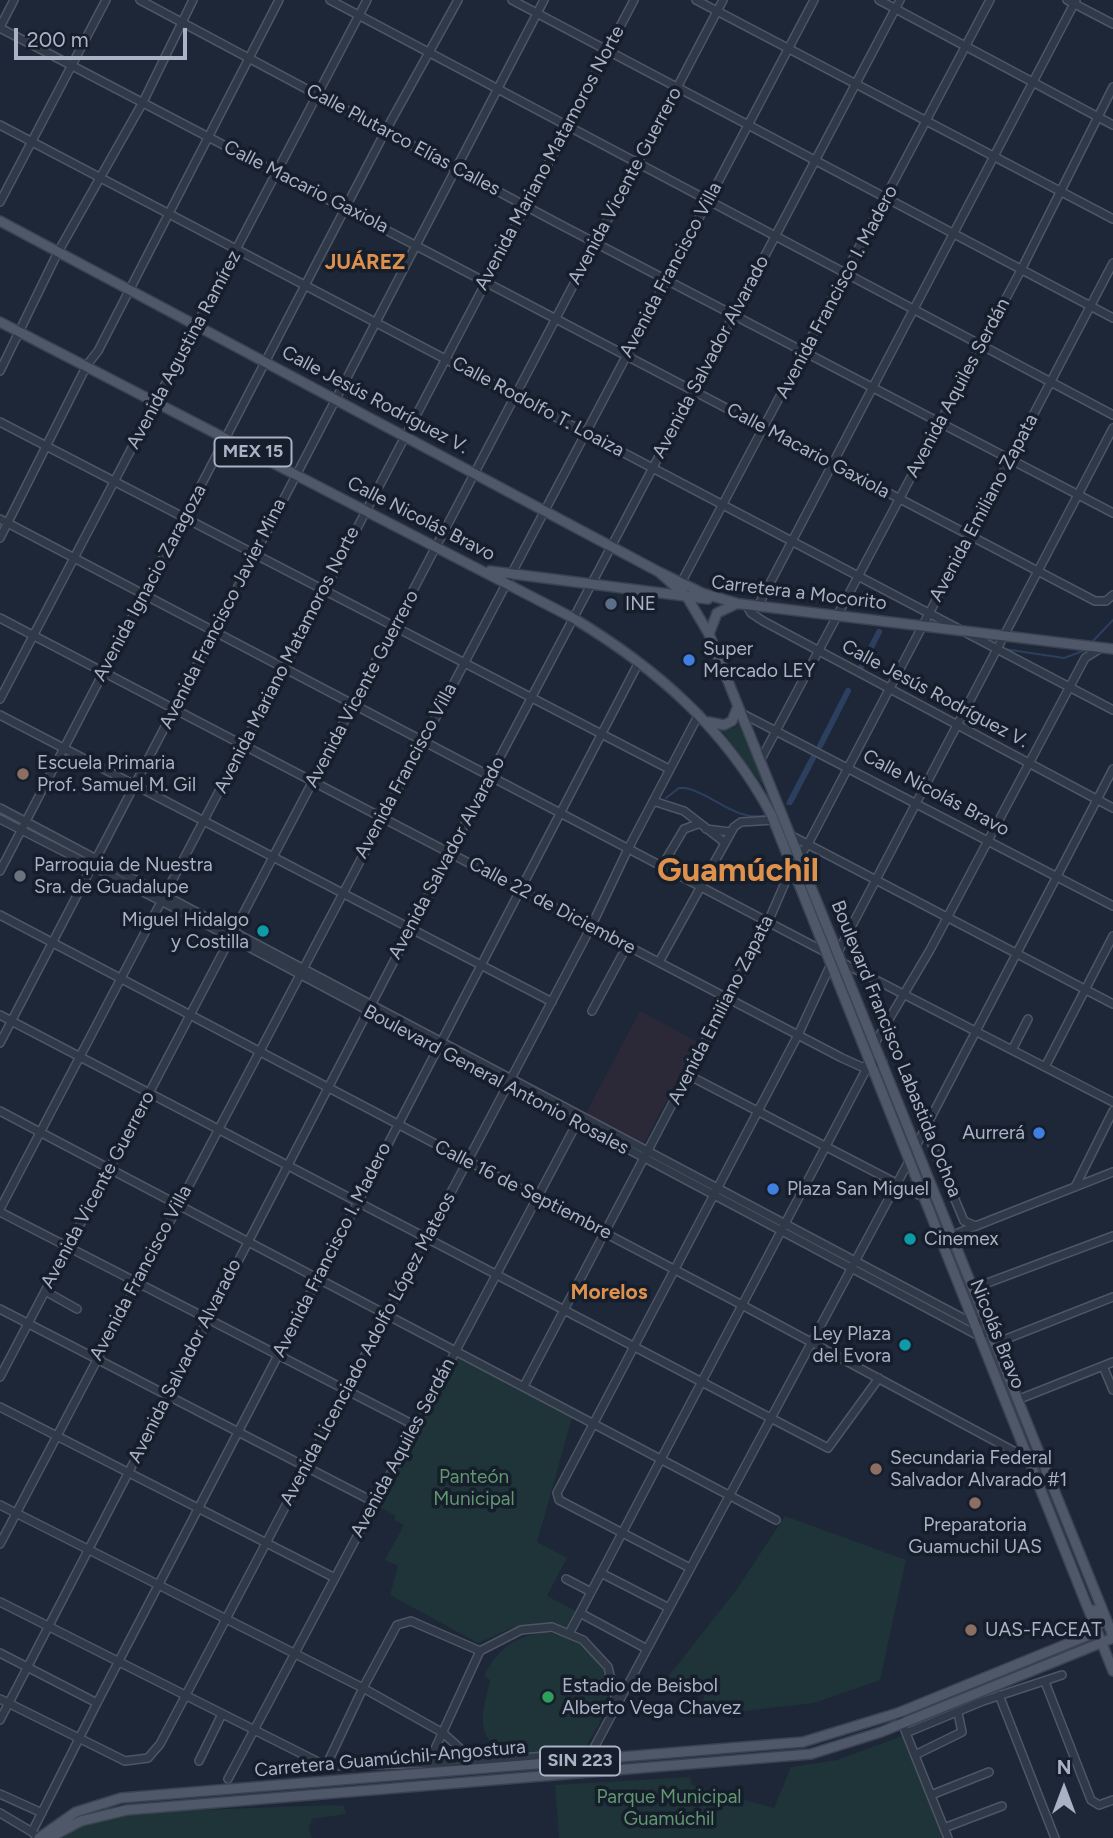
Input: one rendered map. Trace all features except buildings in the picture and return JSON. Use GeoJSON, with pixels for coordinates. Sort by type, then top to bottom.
{"type":"FeatureCollection","features":[{"type":"Feature","properties":{"kind":"main road","name":"Calle Jesús Rodríguez V."},"geometry":{"type":"LineString","coordinates":[[0,221],[659,572],[681,583],[740,604]]}},
{"type":"Feature","properties":{"kind":"main road","name":"Calle Nicolás Bravo"},"geometry":{"type":"LineString","coordinates":[[0,322],[481,570]]}},
{"type":"Feature","properties":{"kind":"main road","name":"Carretera a Mocorito"},"geometry":{"type":"LineString","coordinates":[[481,570],[509,578],[592,584],[1105,648]]}},
{"type":"Feature","properties":{"kind":"main road","name":"Boulevard Francisco Labastida Ochoa"},"geometry":{"type":"LineString","coordinates":[[659,572],[686,596],[709,634],[798,858],[917,1144],[1045,1468],[1109,1616],[1113,1637]]}},
{"type":"Feature","properties":{"kind":"main road","name":"Calle Nicolás Bravo"},"geometry":{"type":"LineString","coordinates":[[509,578],[639,662],[708,721],[737,757],[773,817]]}},
{"type":"Feature","properties":{"kind":"main road"},"geometry":{"type":"LineString","coordinates":[[709,634],[720,610],[740,604]]}},
{"type":"Feature","properties":{"kind":"main road"},"geometry":{"type":"LineString","coordinates":[[708,721],[724,725],[739,709]]}},
{"type":"Feature","properties":{"kind":"main road","name":"Nicolás Bravo"},"geometry":{"type":"LineString","coordinates":[[773,817],[869,1066],[1113,1671]]}},
{"type":"Feature","properties":{"kind":"main road"},"geometry":{"type":"LineString","coordinates":[[1052,1520],[1070,1547],[1097,1618],[1109,1616]]}},
{"type":"Feature","properties":{"kind":"main road","name":"Carretera Guamúchil-Angostura"},"geometry":{"type":"LineString","coordinates":[[36,1836],[66,1817],[95,1804],[204,1791],[590,1756],[793,1744],[898,1713],[1096,1631],[1109,1616]]}},
{"type":"Feature","properties":{"kind":"main road","name":"Carretera Guamúchil-Angostura"},"geometry":{"type":"LineString","coordinates":[[49,1838],[81,1821],[113,1812],[800,1755],[904,1728],[1113,1637]]}},
{"type":"Feature","properties":{"kind":"main road"},"geometry":{"type":"LineString","coordinates":[[204,1791],[205,1804]]}},
{"type":"Feature","properties":{"kind":"street"},"geometry":{"type":"LineString","coordinates":[[0,28],[14,0]]}},
{"type":"Feature","properties":{"kind":"street"},"geometry":{"type":"LineString","coordinates":[[0,202],[106,0]]}},
{"type":"Feature","properties":{"kind":"street","name":"Calle Plutarco Elías Calles"},"geometry":{"type":"LineString","coordinates":[[141,0],[1113,513]]}},
{"type":"Feature","properties":{"kind":"street"},"geometry":{"type":"LineString","coordinates":[[0,371],[58,252],[102,178],[194,0]]}},
{"type":"Feature","properties":{"kind":"street"},"geometry":{"type":"LineString","coordinates":[[0,538],[4,521],[48,447],[87,365],[98,351],[279,0]]}},
{"type":"Feature","properties":{"kind":"street"},"geometry":{"type":"LineString","coordinates":[[330,0],[1113,415]]}},
{"type":"Feature","properties":{"kind":"street","name":"Avenida Agustina Ramírez"},"geometry":{"type":"LineString","coordinates":[[0,699],[367,0]]}},
{"type":"Feature","properties":{"kind":"street","name":"Avenida Ignacio Zaragoza"},"geometry":{"type":"LineString","coordinates":[[0,871],[386,130],[458,0]]}},
{"type":"Feature","properties":{"kind":"street"},"geometry":{"type":"LineString","coordinates":[[512,0],[1113,318]]}},
{"type":"Feature","properties":{"kind":"street","name":"Avenida Francisco Javier Mina"},"geometry":{"type":"LineString","coordinates":[[0,1043],[544,0]]}},
{"type":"Feature","properties":{"kind":"street","name":"Avenida Mariano Matamoros Norte"},"geometry":{"type":"LineString","coordinates":[[0,1208],[634,0]]}},
{"type":"Feature","properties":{"kind":"street"},"geometry":{"type":"LineString","coordinates":[[696,0],[1113,219]]}},
{"type":"Feature","properties":{"kind":"street","name":"Avenida Vicente Guerrero"},"geometry":{"type":"LineString","coordinates":[[0,1377],[438,548],[474,473],[723,0]]}},
{"type":"Feature","properties":{"kind":"street","name":"Avenida Francisco Villa"},"geometry":{"type":"LineString","coordinates":[[0,1544],[814,0]]}},
{"type":"Feature","properties":{"kind":"street"},"geometry":{"type":"LineString","coordinates":[[879,0],[1113,125]]}},
{"type":"Feature","properties":{"kind":"street","name":"Avenida Salvador Alvarado"},"geometry":{"type":"LineString","coordinates":[[0,1720],[4,1701],[27,1666],[490,776],[900,0]]}},
{"type":"Feature","properties":{"kind":"street","name":"Avenida Francisco I. Madero"},"geometry":{"type":"LineString","coordinates":[[681,583],[928,122],[990,0]]}},
{"type":"Feature","properties":{"kind":"street"},"geometry":{"type":"LineString","coordinates":[[758,606],[1073,1],[1113,24]]}},
{"type":"Feature","properties":{"kind":"street","name":"Calle Macario Gaxiola"},"geometry":{"type":"LineString","coordinates":[[0,28],[1037,571],[1096,601],[1106,601],[1113,594]]}},
{"type":"Feature","properties":{"kind":"street","name":"Avenida Aquiles Serdán"},"geometry":{"type":"LineString","coordinates":[[760,761],[1021,270],[1113,87]]}},
{"type":"Feature","properties":{"kind":"street","name":"Calle Rodolfo T. Loaiza"},"geometry":{"type":"LineString","coordinates":[[0,125],[1113,710]]}},
{"type":"Feature","properties":{"kind":"street","name":"Avenida Emiliano Zapata"},"geometry":{"type":"LineString","coordinates":[[524,1386],[768,922],[792,869],[808,844],[1113,263]]}},
{"type":"Feature","properties":{"kind":"street"},"geometry":{"type":"LineString","coordinates":[[0,422],[256,552],[670,769]]}},
{"type":"Feature","properties":{"kind":"street"},"geometry":{"type":"LineString","coordinates":[[838,952],[1113,428]]}},
{"type":"Feature","properties":{"kind":"street"},"geometry":{"type":"LineString","coordinates":[[4,521],[827,954]]}},
{"type":"Feature","properties":{"kind":"street","name":"Calle Jesús Rodríguez V."},"geometry":{"type":"LineString","coordinates":[[740,604],[758,618],[818,652],[1113,808]]}},
{"type":"Feature","properties":{"kind":"street","name":"Calle 22 de Diciembre"},"geometry":{"type":"LineString","coordinates":[[0,618],[728,999],[849,1061],[869,1066]]}},
{"type":"Feature","properties":{"kind":"street"},"geometry":{"type":"LineString","coordinates":[[875,1043],[904,995],[1085,658],[1105,648]]}},
{"type":"Feature","properties":{"kind":"street","name":"Avenida Francisco I. Madero"},"geometry":{"type":"LineString","coordinates":[[36,1836],[41,1813],[118,1661],[639,662]]}},
{"type":"Feature","properties":{"kind":"street","name":"Calle Nicolás Bravo"},"geometry":{"type":"LineString","coordinates":[[739,709],[1113,906]]}},
{"type":"Feature","properties":{"kind":"street","name":"Avenida Licenciado Adolfo López Mateos"},"geometry":{"type":"LineString","coordinates":[[79,1739],[125,1761],[148,1758],[160,1744],[510,1077],[552,1002],[699,714]]}},
{"type":"Feature","properties":{"kind":"street"},"geometry":{"type":"LineString","coordinates":[[0,715],[552,1002]]}},
{"type":"Feature","properties":{"kind":"street"},"geometry":{"type":"LineString","coordinates":[[917,1144],[1113,769]]}},
{"type":"Feature","properties":{"kind":"street"},"geometry":{"type":"LineString","coordinates":[[653,801],[684,811],[724,842]]}},
{"type":"Feature","properties":{"kind":"street","name":"Boulevard General Antonio Rosales"},"geometry":{"type":"LineString","coordinates":[[0,808],[96,857],[163,898]]}},
{"type":"Feature","properties":{"kind":"street"},"geometry":{"type":"LineString","coordinates":[[659,962],[730,832],[741,822],[773,817]]}},
{"type":"Feature","properties":{"kind":"street","name":"Boulevard General Antonio Rosales"},"geometry":{"type":"LineString","coordinates":[[0,818],[372,1003],[510,1077],[578,1120]]}},
{"type":"Feature","properties":{"kind":"street"},"geometry":{"type":"LineString","coordinates":[[662,866],[681,832],[700,826],[730,832]]}},
{"type":"Feature","properties":{"kind":"street"},"geometry":{"type":"LineString","coordinates":[[790,835],[1113,1004]]}},
{"type":"Feature","properties":{"kind":"street","name":"Calle 16 de Septiembre"},"geometry":{"type":"LineString","coordinates":[[0,915],[535,1198],[675,1269],[1045,1468]]}},
{"type":"Feature","properties":{"kind":"street"},"geometry":{"type":"LineString","coordinates":[[1045,1067],[1113,936]]}},
{"type":"Feature","properties":{"kind":"street"},"geometry":{"type":"LineString","coordinates":[[592,1011],[627,946]]}},
{"type":"Feature","properties":{"kind":"street"},"geometry":{"type":"LineString","coordinates":[[843,963],[1113,1102]]}},
{"type":"Feature","properties":{"kind":"street"},"geometry":{"type":"LineString","coordinates":[[690,1568],[559,1500],[557,1491],[758,1112],[831,964]]}},
{"type":"Feature","properties":{"kind":"street","name":"Boulevard General Antonio Rosales"},"geometry":{"type":"LineString","coordinates":[[301,970],[368,1011],[507,1086],[578,1120],[782,1227],[856,1261],[974,1324]]}},
{"type":"Feature","properties":{"kind":"street"},"geometry":{"type":"LineString","coordinates":[[0,1015],[828,1448],[879,1378]]}},
{"type":"Feature","properties":{"kind":"street"},"geometry":{"type":"LineString","coordinates":[[1012,1050],[1028,1019]]}},
{"type":"Feature","properties":{"kind":"street"},"geometry":{"type":"LineString","coordinates":[[570,1632],[869,1066],[883,1062]]}},
{"type":"Feature","properties":{"kind":"street"},"geometry":{"type":"LineString","coordinates":[[688,1076],[923,1197]]}},
{"type":"Feature","properties":{"kind":"street"},"geometry":{"type":"LineString","coordinates":[[0,1111],[776,1521]]}},
{"type":"Feature","properties":{"kind":"street"},"geometry":{"type":"LineString","coordinates":[[1074,1187],[1113,1111]]}},
{"type":"Feature","properties":{"kind":"street","name":"Avenida Aquiles Serdán"},"geometry":{"type":"LineString","coordinates":[[228,1779],[578,1120]]}},
{"type":"Feature","properties":{"kind":"street"},"geometry":{"type":"LineString","coordinates":[[925,1128],[964,1221],[976,1226]]}},
{"type":"Feature","properties":{"kind":"street"},"geometry":{"type":"LineString","coordinates":[[580,1774],[909,1161]]}},
{"type":"Feature","properties":{"kind":"street"},"geometry":{"type":"LineString","coordinates":[[952,1232],[976,1226],[1113,1172]]}},
{"type":"Feature","properties":{"kind":"street"},"geometry":{"type":"LineString","coordinates":[[0,1208],[68,1247],[414,1425]]}},
{"type":"Feature","properties":{"kind":"street"},"geometry":{"type":"LineString","coordinates":[[952,1232],[960,1211]]}},
{"type":"Feature","properties":{"kind":"street","name":"Boulevard General Antonio Rosales"},"geometry":{"type":"LineString","coordinates":[[782,1227],[851,1269],[979,1336]]}},
{"type":"Feature","properties":{"kind":"street"},"geometry":{"type":"LineString","coordinates":[[974,1288],[1113,1236]]}},
{"type":"Feature","properties":{"kind":"street"},"geometry":{"type":"LineString","coordinates":[[45,1291],[77,1309]]}},
{"type":"Feature","properties":{"kind":"street"},"geometry":{"type":"LineString","coordinates":[[996,1343],[1113,1297]]}},
{"type":"Feature","properties":{"kind":"street"},"geometry":{"type":"LineString","coordinates":[[0,1309],[374,1502]]}},
{"type":"Feature","properties":{"kind":"street"},"geometry":{"type":"LineString","coordinates":[[974,1324],[987,1318]]}},
{"type":"Feature","properties":{"kind":"street"},"geometry":{"type":"LineString","coordinates":[[979,1336],[992,1331]]}},
{"type":"Feature","properties":{"kind":"street"},"geometry":{"type":"LineString","coordinates":[[1017,1399],[1113,1362]]}},
{"type":"Feature","properties":{"kind":"street"},"geometry":{"type":"LineString","coordinates":[[1103,1366],[1113,1391]]}},
{"type":"Feature","properties":{"kind":"street"},"geometry":{"type":"LineString","coordinates":[[0,1407],[335,1578]]}},
{"type":"Feature","properties":{"kind":"street"},"geometry":{"type":"LineString","coordinates":[[0,1505],[363,1688],[443,1733],[475,1762]]}},
{"type":"Feature","properties":{"kind":"street"},"geometry":{"type":"LineString","coordinates":[[601,1573],[669,1608]]}},
{"type":"Feature","properties":{"kind":"street"},"geometry":{"type":"LineString","coordinates":[[566,1579],[591,1592]]}},
{"type":"Feature","properties":{"kind":"street"},"geometry":{"type":"LineString","coordinates":[[0,1602],[326,1766],[590,1756]]}},
{"type":"Feature","properties":{"kind":"street"},"geometry":{"type":"LineString","coordinates":[[580,1613],[647,1649]]}},
{"type":"Feature","properties":{"kind":"street"},"geometry":{"type":"LineString","coordinates":[[326,1766],[393,1630],[401,1622],[411,1621],[480,1651]]}},
{"type":"Feature","properties":{"kind":"street"},"geometry":{"type":"LineString","coordinates":[[428,1764],[480,1651],[521,1630],[548,1627],[570,1632],[592,1647],[606,1663],[615,1689],[617,1706]]}},
{"type":"Feature","properties":{"kind":"street"},"geometry":{"type":"LineString","coordinates":[[0,1653],[97,1703]]}},
{"type":"Feature","properties":{"kind":"street"},"geometry":{"type":"LineString","coordinates":[[904,1728],[958,1713],[999,1695],[1062,1675]]}},
{"type":"Feature","properties":{"kind":"street"},"geometry":{"type":"LineString","coordinates":[[1045,1682],[1091,1800],[1096,1804],[1113,1800]]}},
{"type":"Feature","properties":{"kind":"street"},"geometry":{"type":"LineString","coordinates":[[999,1695],[1055,1838]]}},
{"type":"Feature","properties":{"kind":"street"},"geometry":{"type":"LineString","coordinates":[[4,1701],[79,1739]]}},
{"type":"Feature","properties":{"kind":"street"},"geometry":{"type":"LineString","coordinates":[[898,1713],[948,1838]]}},
{"type":"Feature","properties":{"kind":"street"},"geometry":{"type":"LineString","coordinates":[[915,1755],[962,1732],[958,1713]]}},
{"type":"Feature","properties":{"kind":"street"},"geometry":{"type":"LineString","coordinates":[[199,1761],[222,1714]]}},
{"type":"Feature","properties":{"kind":"street"},"geometry":{"type":"LineString","coordinates":[[931,1795],[989,1772]]}},
{"type":"Feature","properties":{"kind":"street"},"geometry":{"type":"LineString","coordinates":[[0,1794],[41,1813]]}},
{"type":"Feature","properties":{"kind":"street"},"geometry":{"type":"LineString","coordinates":[[944,1828],[1002,1806]]}},
{"type":"Feature","properties":{"kind":"street"},"geometry":{"type":"LineString","coordinates":[[0,1813],[36,1836]]}},
{"type":"Feature","properties":{"kind":"shaded area"},"geometry":{"type":"Polygon","coordinates":[[[640,1011],[698,1042],[644,1143],[586,1113],[640,1011]]]}},
{"type":"Feature","properties":{"kind":"green space"},"geometry":{"type":"Polygon","coordinates":[[[743,722],[772,797],[721,729],[734,728],[743,722]]]}},
{"type":"Feature","properties":{"kind":"green space","name":"Panteón Municipal"},"geometry":{"type":"Polygon","coordinates":[[[456,1357],[572,1418],[537,1542],[567,1558],[547,1596],[580,1613],[570,1631],[514,1627],[478,1643],[390,1595],[398,1566],[385,1560],[404,1525],[394,1520],[396,1516],[379,1507],[456,1357]]]}},
{"type":"Feature","properties":{"kind":"green space"},"geometry":{"type":"Polygon","coordinates":[[[785,1516],[906,1560],[880,1680],[814,1703],[701,1716],[706,1682],[668,1677],[737,1589],[785,1516]]]}},
{"type":"Feature","properties":{"kind":"green space","name":"Estadio de Beisbol Alberto Vega Chavez"},"geometry":{"type":"Polygon","coordinates":[[[546,1632],[579,1644],[601,1664],[608,1692],[605,1708],[598,1726],[583,1749],[542,1755],[512,1753],[489,1740],[484,1729],[483,1711],[490,1680],[484,1676],[502,1651],[516,1640],[546,1632]]]}},
{"type":"Feature","properties":{"kind":"green space","name":"Parque Municipal Guamúchil"},"geometry":{"type":"Polygon","coordinates":[[[902,1736],[943,1838],[559,1838],[555,1785],[690,1777],[692,1785],[774,1808],[791,1767],[837,1760],[902,1736]]]}},
{"type":"Feature","properties":{"kind":"green space"},"geometry":{"type":"Polygon","coordinates":[[[344,1806],[346,1814],[312,1819],[309,1828],[312,1838],[63,1838],[78,1825],[116,1813],[344,1806]]]}},
{"type":"Feature","properties":{"kind":"waterway"},"geometry":{"type":"LineString","coordinates":[[1092,642],[1113,620]]}},
{"type":"Feature","properties":{"kind":"waterway"},"geometry":{"type":"LineString","coordinates":[[861,667],[879,632]]}},
{"type":"Feature","properties":{"kind":"waterway"},"geometry":{"type":"LineString","coordinates":[[1004,649],[1064,658],[1083,651]]}},
{"type":"Feature","properties":{"kind":"waterway"},"geometry":{"type":"LineString","coordinates":[[820,746],[848,691]]}},
{"type":"Feature","properties":{"kind":"waterway"},"geometry":{"type":"LineString","coordinates":[[790,802],[813,758]]}},
{"type":"Feature","properties":{"kind":"waterway"},"geometry":{"type":"LineString","coordinates":[[666,798],[679,788],[685,788],[745,815],[767,815]]}},
{"type":"Feature","properties":{"kind":"place","name":"INE"},"geometry":{"type":"Point","coordinates":[611,604]}},
{"type":"Feature","properties":{"kind":"place","name":"Super Mercado LEY"},"geometry":{"type":"Point","coordinates":[689,660]}},
{"type":"Feature","properties":{"kind":"place","name":"Escuela Primaria Prof. Samuel M. Gil"},"geometry":{"type":"Point","coordinates":[23,774]}},
{"type":"Feature","properties":{"kind":"place","name":"Parroquia de Nuestra Sra. de Guadalupe"},"geometry":{"type":"Point","coordinates":[20,876]}},
{"type":"Feature","properties":{"kind":"place","name":"Miguel Hidalgo y Costilla"},"geometry":{"type":"Point","coordinates":[263,931]}},
{"type":"Feature","properties":{"kind":"place","name":"Aurrerá"},"geometry":{"type":"Point","coordinates":[1039,1133]}},
{"type":"Feature","properties":{"kind":"place","name":"Plaza San Miguel"},"geometry":{"type":"Point","coordinates":[773,1189]}},
{"type":"Feature","properties":{"kind":"place","name":"Cinemex"},"geometry":{"type":"Point","coordinates":[910,1239]}},
{"type":"Feature","properties":{"kind":"place","name":"Ley Plaza del Evora"},"geometry":{"type":"Point","coordinates":[905,1345]}},
{"type":"Feature","properties":{"kind":"place","name":"Secundaria Federal Salvador Alvarado #1"},"geometry":{"type":"Point","coordinates":[876,1469]}},
{"type":"Feature","properties":{"kind":"place","name":"Preparatoria Guamuchil UAS"},"geometry":{"type":"Point","coordinates":[975,1503]}},
{"type":"Feature","properties":{"kind":"place","name":"UAS-FACEAT"},"geometry":{"type":"Point","coordinates":[971,1630]}},
{"type":"Feature","properties":{"kind":"place","name":"Estadio de Beisbol Alberto Vega Chavez"},"geometry":{"type":"Point","coordinates":[548,1697]}},
{"type":"Feature","properties":{"kind":"district","name":"JUÁREZ"},"geometry":{"type":"Point","coordinates":[365,263]}},
{"type":"Feature","properties":{"kind":"district","name":"Guamúchil"},"geometry":{"type":"Point","coordinates":[738,871]}},
{"type":"Feature","properties":{"kind":"district","name":"Morelos"},"geometry":{"type":"Point","coordinates":[609,1293]}}]}
